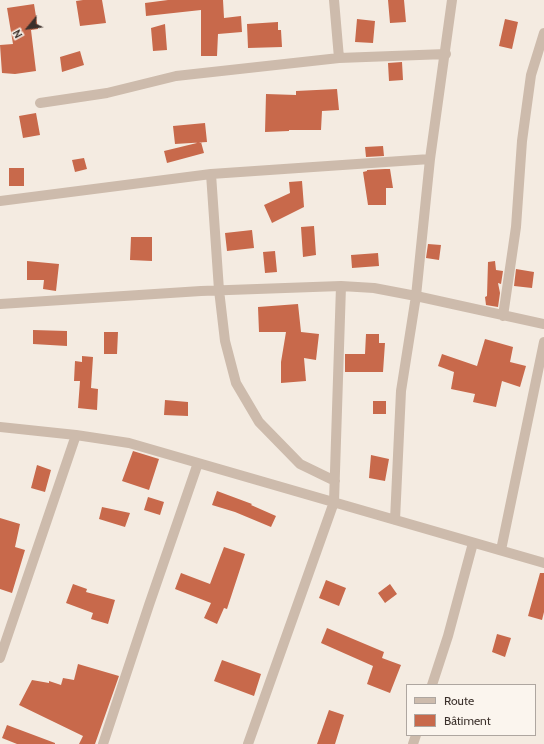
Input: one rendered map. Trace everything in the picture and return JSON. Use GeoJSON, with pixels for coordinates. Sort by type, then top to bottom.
{"type":"FeatureCollection","features":[{"type":"Feature","properties":{"kind":"street"},"geometry":{"type":"LineString","coordinates":[[334,0],[339,58]]}},
{"type":"Feature","properties":{"kind":"street"},"geometry":{"type":"LineString","coordinates":[[395,520],[401,391],[416,296],[430,159],[446,54],[452,0]]}},
{"type":"Feature","properties":{"kind":"street"},"geometry":{"type":"LineString","coordinates":[[503,316],[516,226],[522,141],[531,75],[544,33]]}},
{"type":"Feature","properties":{"kind":"street"},"geometry":{"type":"LineString","coordinates":[[40,103],[107,93],[176,76],[339,58],[446,54]]}},
{"type":"Feature","properties":{"kind":"street"},"geometry":{"type":"LineString","coordinates":[[0,202],[211,174],[430,159]]}},
{"type":"Feature","properties":{"kind":"street"},"geometry":{"type":"LineString","coordinates":[[211,174],[219,290],[225,341],[236,383],[259,422],[300,464],[335,481]]}},
{"type":"Feature","properties":{"kind":"street"},"geometry":{"type":"LineString","coordinates":[[0,304],[219,290],[341,286],[374,288],[544,324]]}},
{"type":"Feature","properties":{"kind":"street"},"geometry":{"type":"LineString","coordinates":[[248,744],[334,502],[341,286]]}},
{"type":"Feature","properties":{"kind":"street"},"geometry":{"type":"LineString","coordinates":[[501,550],[544,342]]}},
{"type":"Feature","properties":{"kind":"street"},"geometry":{"type":"LineString","coordinates":[[0,427],[76,435],[129,443],[544,563]]}},
{"type":"Feature","properties":{"kind":"street"},"geometry":{"type":"LineString","coordinates":[[0,658],[76,435]]}},
{"type":"Feature","properties":{"kind":"street"},"geometry":{"type":"LineString","coordinates":[[103,744],[198,463]]}},
{"type":"Feature","properties":{"kind":"street"},"geometry":{"type":"LineString","coordinates":[[432,684],[448,636],[473,542]]}},
{"type":"Feature","properties":{"kind":"building"},"geometry":{"type":"Polygon","coordinates":[[[102,0],[106,23],[80,26],[76,1],[102,0]]]}},
{"type":"Feature","properties":{"kind":"building"},"geometry":{"type":"Polygon","coordinates":[[[168,0],[223,0],[224,18],[241,16],[242,32],[218,34],[217,56],[201,56],[201,10],[146,16],[145,3],[168,0]]]}},
{"type":"Feature","properties":{"kind":"building"},"geometry":{"type":"Polygon","coordinates":[[[388,0],[404,0],[406,22],[390,23],[388,0]]]}},
{"type":"Feature","properties":{"kind":"building"},"geometry":{"type":"Polygon","coordinates":[[[34,4],[38,29],[31,30],[36,71],[15,74],[2,73],[0,45],[13,44],[7,8],[34,4]]]}},
{"type":"Feature","properties":{"kind":"building"},"geometry":{"type":"Polygon","coordinates":[[[357,19],[375,21],[373,43],[355,42],[357,19]]]}},
{"type":"Feature","properties":{"kind":"building"},"geometry":{"type":"Polygon","coordinates":[[[505,19],[518,22],[512,49],[499,46],[505,19]]]}},
{"type":"Feature","properties":{"kind":"building"},"geometry":{"type":"Polygon","coordinates":[[[278,22],[278,30],[281,30],[282,47],[248,48],[247,24],[278,22]]]}},
{"type":"Feature","properties":{"kind":"building"},"geometry":{"type":"Polygon","coordinates":[[[165,24],[167,50],[153,51],[151,28],[165,24]]]}},
{"type":"Feature","properties":{"kind":"building"},"geometry":{"type":"Polygon","coordinates":[[[80,51],[84,65],[62,72],[60,57],[80,51]]]}},
{"type":"Feature","properties":{"kind":"building"},"geometry":{"type":"Polygon","coordinates":[[[402,62],[403,80],[389,81],[388,63],[402,62]]]}},
{"type":"Feature","properties":{"kind":"building"},"geometry":{"type":"Polygon","coordinates":[[[337,89],[339,110],[322,111],[321,130],[265,132],[266,94],[296,95],[296,91],[337,89]]]}},
{"type":"Feature","properties":{"kind":"building"},"geometry":{"type":"Polygon","coordinates":[[[36,113],[40,135],[23,138],[19,116],[36,113]]]}},
{"type":"Feature","properties":{"kind":"building"},"geometry":{"type":"Polygon","coordinates":[[[205,123],[207,142],[175,144],[173,126],[205,123]]]}},
{"type":"Feature","properties":{"kind":"building"},"geometry":{"type":"Polygon","coordinates":[[[201,142],[204,153],[167,163],[164,151],[201,142]]]}},
{"type":"Feature","properties":{"kind":"building"},"geometry":{"type":"Polygon","coordinates":[[[383,146],[384,156],[366,157],[365,147],[383,146]]]}},
{"type":"Feature","properties":{"kind":"building"},"geometry":{"type":"Polygon","coordinates":[[[84,158],[87,169],[75,172],[72,160],[84,158]]]}},
{"type":"Feature","properties":{"kind":"building"},"geometry":{"type":"Polygon","coordinates":[[[9,168],[24,168],[24,186],[9,186],[9,168]]]}},
{"type":"Feature","properties":{"kind":"building"},"geometry":{"type":"Polygon","coordinates":[[[390,169],[393,188],[386,188],[386,205],[368,205],[363,172],[367,170],[390,169]]]}},
{"type":"Feature","properties":{"kind":"building"},"geometry":{"type":"Polygon","coordinates":[[[302,181],[304,207],[272,223],[264,205],[290,193],[289,182],[302,181]]]}},
{"type":"Feature","properties":{"kind":"building"},"geometry":{"type":"Polygon","coordinates":[[[314,226],[316,255],[303,257],[301,227],[314,226]]]}},
{"type":"Feature","properties":{"kind":"building"},"geometry":{"type":"Polygon","coordinates":[[[252,230],[254,248],[227,251],[225,233],[252,230]]]}},
{"type":"Feature","properties":{"kind":"building"},"geometry":{"type":"Polygon","coordinates":[[[131,237],[152,237],[152,261],[130,260],[131,237]]]}},
{"type":"Feature","properties":{"kind":"building"},"geometry":{"type":"Polygon","coordinates":[[[428,244],[441,245],[439,260],[426,258],[428,244]]]}},
{"type":"Feature","properties":{"kind":"building"},"geometry":{"type":"Polygon","coordinates":[[[275,251],[277,272],[265,273],[263,252],[275,251]]]}},
{"type":"Feature","properties":{"kind":"building"},"geometry":{"type":"Polygon","coordinates":[[[378,253],[379,266],[352,268],[351,255],[378,253]]]}},
{"type":"Feature","properties":{"kind":"building"},"geometry":{"type":"Polygon","coordinates":[[[27,261],[59,264],[56,291],[43,289],[44,280],[27,280],[27,261]]]}},
{"type":"Feature","properties":{"kind":"building"},"geometry":{"type":"Polygon","coordinates":[[[495,261],[496,270],[503,271],[501,284],[498,283],[500,293],[498,307],[486,305],[485,297],[487,296],[488,262],[495,261]]]}},
{"type":"Feature","properties":{"kind":"building"},"geometry":{"type":"Polygon","coordinates":[[[516,269],[534,272],[532,288],[514,286],[516,269]]]}},
{"type":"Feature","properties":{"kind":"building"},"geometry":{"type":"Polygon","coordinates":[[[298,304],[301,332],[319,334],[316,360],[304,358],[306,381],[281,383],[281,362],[286,332],[259,332],[258,307],[298,304]]]}},
{"type":"Feature","properties":{"kind":"building"},"geometry":{"type":"Polygon","coordinates":[[[33,330],[67,331],[67,346],[33,344],[33,330]]]}},
{"type":"Feature","properties":{"kind":"building"},"geometry":{"type":"Polygon","coordinates":[[[104,332],[118,332],[117,354],[104,354],[104,332]]]}},
{"type":"Feature","properties":{"kind":"building"},"geometry":{"type":"Polygon","coordinates":[[[366,334],[379,334],[379,343],[385,343],[383,372],[345,372],[345,354],[365,354],[366,334]]]}},
{"type":"Feature","properties":{"kind":"building"},"geometry":{"type":"Polygon","coordinates":[[[485,339],[513,347],[510,362],[526,366],[520,387],[502,381],[496,407],[473,402],[475,394],[451,389],[454,372],[438,366],[442,354],[477,366],[485,339]]]}},
{"type":"Feature","properties":{"kind":"building"},"geometry":{"type":"Polygon","coordinates":[[[82,356],[93,357],[91,388],[98,389],[97,410],[78,408],[80,381],[74,381],[75,361],[82,362],[82,356]]]}},
{"type":"Feature","properties":{"kind":"building"},"geometry":{"type":"Polygon","coordinates":[[[165,400],[188,402],[188,416],[164,415],[165,400]]]}},
{"type":"Feature","properties":{"kind":"building"},"geometry":{"type":"Polygon","coordinates":[[[373,401],[386,401],[386,414],[373,414],[373,401]]]}},
{"type":"Feature","properties":{"kind":"building"},"geometry":{"type":"Polygon","coordinates":[[[133,451],[159,459],[149,490],[122,481],[133,451]]]}},
{"type":"Feature","properties":{"kind":"building"},"geometry":{"type":"Polygon","coordinates":[[[371,455],[389,459],[385,481],[369,478],[371,455]]]}},
{"type":"Feature","properties":{"kind":"building"},"geometry":{"type":"Polygon","coordinates":[[[37,465],[51,470],[45,492],[31,488],[37,465]]]}},
{"type":"Feature","properties":{"kind":"building"},"geometry":{"type":"Polygon","coordinates":[[[217,491],[252,504],[251,505],[276,516],[271,527],[235,512],[212,505],[217,491]]]}},
{"type":"Feature","properties":{"kind":"building"},"geometry":{"type":"Polygon","coordinates":[[[148,497],[164,502],[160,515],[144,510],[148,497]]]}},
{"type":"Feature","properties":{"kind":"building"},"geometry":{"type":"Polygon","coordinates":[[[102,507],[130,513],[125,527],[99,519],[102,507]]]}},
{"type":"Feature","properties":{"kind":"building"},"geometry":{"type":"Polygon","coordinates":[[[0,518],[20,524],[15,547],[25,550],[12,593],[0,589],[0,518]]]}},
{"type":"Feature","properties":{"kind":"building"},"geometry":{"type":"Polygon","coordinates":[[[224,547],[245,554],[227,609],[224,608],[217,624],[204,618],[211,603],[175,589],[181,573],[210,584],[224,547]]]}},
{"type":"Feature","properties":{"kind":"building"},"geometry":{"type":"Polygon","coordinates":[[[540,573],[544,573],[544,612],[542,620],[528,616],[540,573]]]}},
{"type":"Feature","properties":{"kind":"building"},"geometry":{"type":"Polygon","coordinates":[[[326,580],[346,588],[339,606],[319,598],[326,580]]]}},
{"type":"Feature","properties":{"kind":"building"},"geometry":{"type":"Polygon","coordinates":[[[73,584],[87,589],[86,592],[115,600],[108,624],[91,619],[93,613],[66,603],[73,584]]]}},
{"type":"Feature","properties":{"kind":"building"},"geometry":{"type":"Polygon","coordinates":[[[390,584],[397,594],[385,603],[378,593],[390,584]]]}},
{"type":"Feature","properties":{"kind":"building"},"geometry":{"type":"Polygon","coordinates":[[[327,628],[384,652],[382,658],[401,665],[390,693],[367,684],[373,666],[321,643],[327,628]]]}},
{"type":"Feature","properties":{"kind":"building"},"geometry":{"type":"Polygon","coordinates":[[[497,634],[511,638],[505,657],[492,652],[497,634]]]}},
{"type":"Feature","properties":{"kind":"building"},"geometry":{"type":"Polygon","coordinates":[[[222,660],[261,674],[254,696],[214,681],[222,660]]]}},
{"type":"Feature","properties":{"kind":"building"},"geometry":{"type":"Polygon","coordinates":[[[78,664],[119,676],[95,744],[79,744],[83,736],[19,705],[32,680],[49,683],[49,681],[61,685],[63,678],[74,680],[78,664]]]}},
{"type":"Feature","properties":{"kind":"building"},"geometry":{"type":"Polygon","coordinates":[[[329,710],[344,715],[335,744],[317,744],[329,710]]]}},
{"type":"Feature","properties":{"kind":"building"},"geometry":{"type":"Polygon","coordinates":[[[7,725],[55,744],[17,744],[2,738],[7,725]]]}}]}
